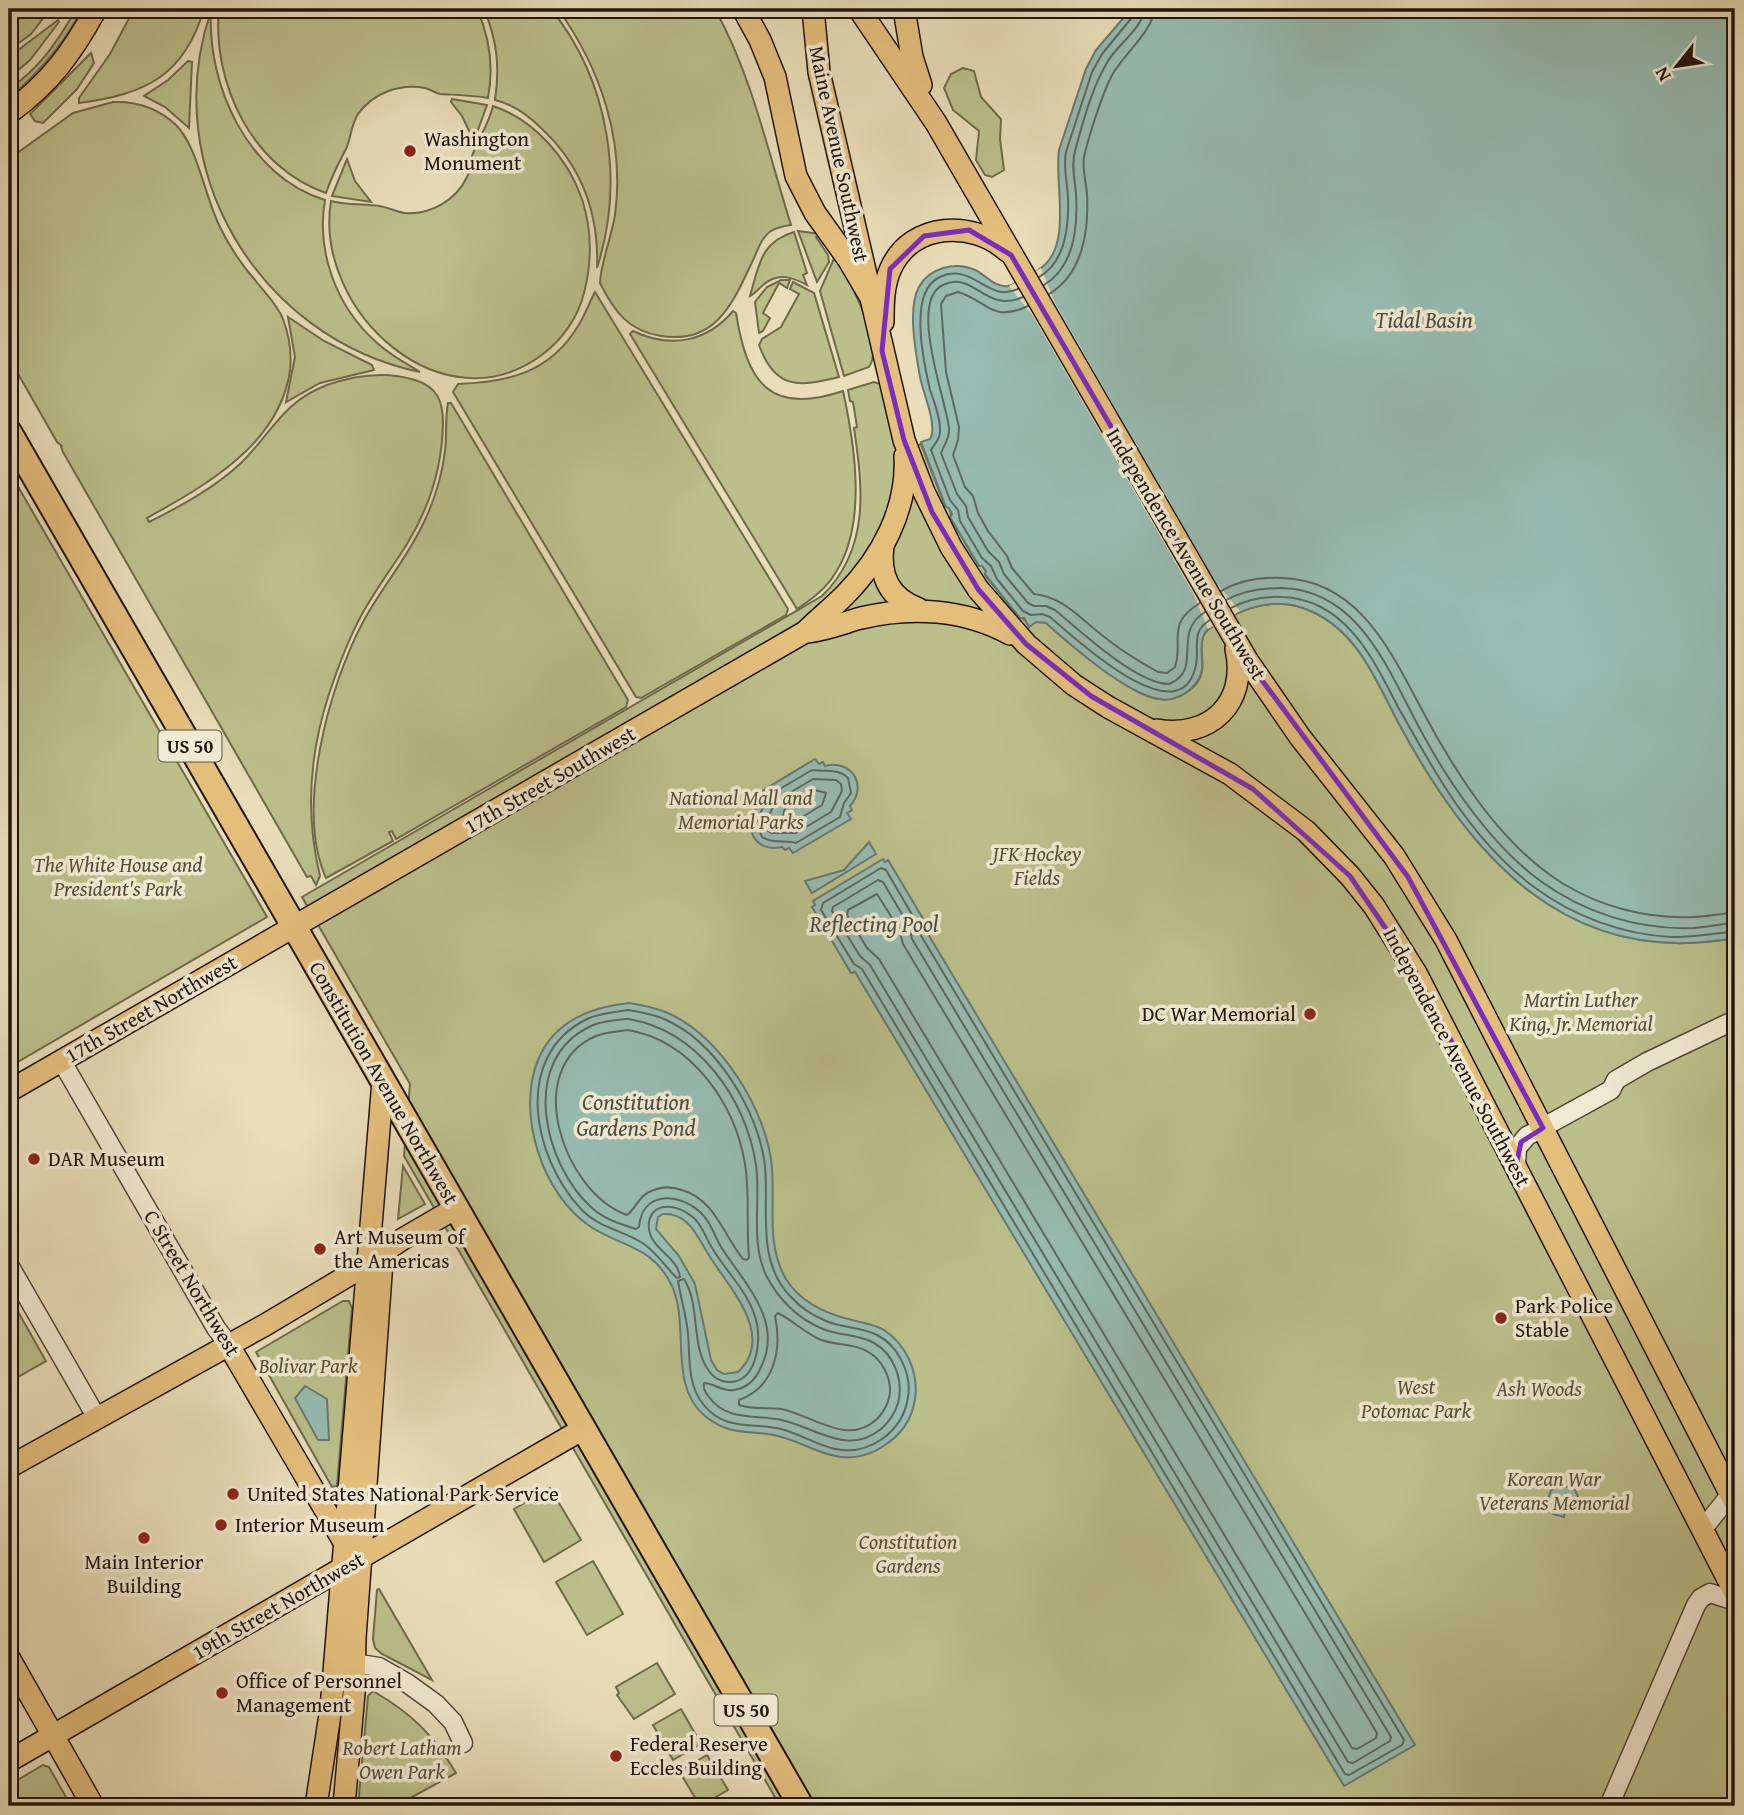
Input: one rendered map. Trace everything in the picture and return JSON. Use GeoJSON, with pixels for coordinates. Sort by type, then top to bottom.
{"type":"FeatureCollection","features":[{"type":"Feature","properties":{"kind":"highway","name":"Constitution Avenue Northwest"},"geometry":{"type":"LineString","coordinates":[[9,432],[802,1806]]}},
{"type":"Feature","properties":{"kind":"main road"},"geometry":{"type":"LineString","coordinates":[[9,113],[40,89],[58,70],[96,9]]}},
{"type":"Feature","properties":{"kind":"main road","name":"Independence Avenue Southwest"},"geometry":{"type":"LineString","coordinates":[[743,9],[760,40],[775,77],[796,176],[815,213],[848,259],[871,298],[904,440],[923,492],[951,547],[998,615],[1026,644],[1074,685],[1252,789],[1306,831],[1350,876],[1393,933],[1735,1593]]}},
{"type":"Feature","properties":{"kind":"main road","name":"Maine Avenue Southwest"},"geometry":{"type":"LineString","coordinates":[[813,9],[819,72],[871,298]]}},
{"type":"Feature","properties":{"kind":"main road","name":"Independence Avenue Southwest"},"geometry":{"type":"LineString","coordinates":[[859,9],[936,123],[1229,631],[1284,715],[1379,835],[1422,899],[1734,1495]]}},
{"type":"Feature","properties":{"kind":"main road"},"geometry":{"type":"LineString","coordinates":[[904,9],[914,64],[936,123]]}},
{"type":"Feature","properties":{"kind":"main road"},"geometry":{"type":"LineString","coordinates":[[882,351],[883,299],[887,281],[895,261],[916,241],[932,233],[951,229],[969,230],[994,240],[1011,255]]}},
{"type":"Feature","properties":{"kind":"main road","name":"17th Street Southwest"},"geometry":{"type":"LineString","coordinates":[[294,927],[805,632],[845,596],[883,545],[896,518],[904,492],[904,440]]}},
{"type":"Feature","properties":{"kind":"main road"},"geometry":{"type":"LineString","coordinates":[[883,545],[883,573],[890,589],[901,601],[923,611]]}},
{"type":"Feature","properties":{"kind":"main road","name":"17th Street Southwest"},"geometry":{"type":"LineString","coordinates":[[805,632],[879,614],[947,612],[998,628],[1026,644]]}},
{"type":"Feature","properties":{"kind":"main road"},"geometry":{"type":"LineString","coordinates":[[1148,728],[1174,733],[1196,729],[1212,721],[1224,710],[1239,677],[1229,631]]}},
{"type":"Feature","properties":{"kind":"main road","name":"17th Street Northwest"},"geometry":{"type":"LineString","coordinates":[[9,1091],[294,927]]}},
{"type":"Feature","properties":{"kind":"main road"},"geometry":{"type":"LineString","coordinates":[[316,1806],[328,1728],[344,1667],[361,1558],[383,1081]]}},
{"type":"Feature","properties":{"kind":"main road"},"geometry":{"type":"LineString","coordinates":[[9,1467],[265,1325],[456,1208]]}},
{"type":"Feature","properties":{"kind":"main road"},"geometry":{"type":"LineString","coordinates":[[344,1806],[341,1570],[375,1257]]}},
{"type":"Feature","properties":{"kind":"main road","name":"C Street Northwest"},"geometry":{"type":"LineString","coordinates":[[229,1344],[344,1542]]}},
{"type":"Feature","properties":{"kind":"main road","name":"19th Street Northwest"},"geometry":{"type":"LineString","coordinates":[[9,1761],[583,1429]]}},
{"type":"Feature","properties":{"kind":"main road"},"geometry":{"type":"LineString","coordinates":[[9,1658],[93,1806]]}},
{"type":"Feature","properties":{"kind":"street"},"geometry":{"type":"LineString","coordinates":[[1516,1166],[1516,1155],[1521,1142],[1540,1123],[1611,1090],[1616,1080],[1735,1020]]}},
{"type":"Feature","properties":{"kind":"street","name":"C Street Northwest"},"geometry":{"type":"LineString","coordinates":[[61,1060],[216,1328],[229,1344]]}},
{"type":"Feature","properties":{"kind":"street"},"geometry":{"type":"LineString","coordinates":[[9,1265],[97,1418]]}},
{"type":"Feature","properties":{"kind":"street"},"geometry":{"type":"LineString","coordinates":[[1702,1530],[1734,1495]]}},
{"type":"Feature","properties":{"kind":"street"},"geometry":{"type":"LineString","coordinates":[[1609,1806],[1693,1609],[1701,1598],[1710,1593],[1735,1601]]}},
{"type":"Feature","properties":{"kind":"street"},"geometry":{"type":"LineString","coordinates":[[344,1667],[379,1667],[417,1690],[453,1721],[463,1743],[426,1710],[394,1688],[376,1678],[344,1667]]}},
{"type":"Feature","properties":{"kind":"highlighted area"},"geometry":{"type":"Polygon","coordinates":[[[969,230],[1011,255],[1247,660],[1408,877],[1543,1128],[1521,1142],[1516,1166],[1416,973],[1350,876],[1253,789],[1091,696],[1026,644],[978,589],[932,512],[904,440],[882,351],[890,269],[924,236],[969,230]]]}},
{"type":"Feature","properties":{"kind":"green space"},"geometry":{"type":"Polygon","coordinates":[[[35,9],[50,9],[31,34],[9,50],[9,25],[35,9]]]}},
{"type":"Feature","properties":{"kind":"green space"},"geometry":{"type":"Polygon","coordinates":[[[76,9],[82,9],[59,46],[41,68],[9,98],[9,89],[30,72],[47,53],[76,9]]]}},
{"type":"Feature","properties":{"kind":"green space"},"geometry":{"type":"Polygon","coordinates":[[[134,9],[204,9],[196,32],[185,51],[159,78],[124,94],[79,103],[79,98],[110,54],[134,9]]]}},
{"type":"Feature","properties":{"kind":"green space"},"geometry":{"type":"Polygon","coordinates":[[[219,9],[477,9],[490,52],[488,98],[440,94],[416,87],[397,88],[379,95],[358,114],[326,193],[300,181],[277,164],[258,143],[242,119],[230,93],[222,65],[219,9]]]}},
{"type":"Feature","properties":{"kind":"green space"},"geometry":{"type":"Polygon","coordinates":[[[484,9],[551,9],[571,37],[587,68],[606,133],[610,167],[610,201],[597,268],[591,209],[577,174],[555,142],[536,124],[514,107],[495,100],[496,54],[484,9]]]}},
{"type":"Feature","properties":{"kind":"green space"},"geometry":{"type":"Polygon","coordinates":[[[558,9],[715,9],[728,35],[758,115],[791,225],[771,231],[765,236],[731,304],[710,326],[697,334],[681,337],[661,336],[640,330],[617,311],[600,283],[615,215],[617,187],[613,133],[598,81],[558,9]]]}},
{"type":"Feature","properties":{"kind":"green space"},"geometry":{"type":"Polygon","coordinates":[[[211,11],[216,69],[238,125],[254,149],[274,171],[298,188],[325,200],[323,219],[327,258],[332,276],[349,311],[375,341],[420,372],[362,353],[311,323],[268,284],[234,238],[211,185],[198,129],[198,70],[211,11]]]}},
{"type":"Feature","properties":{"kind":"green space"},"geometry":{"type":"Polygon","coordinates":[[[58,20],[30,60],[9,78],[9,57],[58,20]]]}},
{"type":"Feature","properties":{"kind":"green space"},"geometry":{"type":"Polygon","coordinates":[[[91,53],[94,63],[77,89],[43,123],[35,121],[30,114],[91,53]]]}},
{"type":"Feature","properties":{"kind":"green space"},"geometry":{"type":"Polygon","coordinates":[[[188,61],[192,62],[189,128],[165,107],[144,96],[168,80],[188,61]]]}},
{"type":"Feature","properties":{"kind":"green space"},"geometry":{"type":"Polygon","coordinates":[[[963,68],[974,71],[981,97],[1001,119],[1000,139],[1004,170],[992,177],[985,175],[976,160],[979,131],[953,110],[944,88],[951,74],[963,68]]]}},
{"type":"Feature","properties":{"kind":"green space"},"geometry":{"type":"Polygon","coordinates":[[[452,99],[487,105],[475,138],[451,102],[452,99]]]}},
{"type":"Feature","properties":{"kind":"green space"},"geometry":{"type":"Polygon","coordinates":[[[113,102],[139,104],[155,110],[176,125],[184,135],[196,159],[220,227],[240,261],[280,314],[287,331],[290,351],[290,371],[283,397],[271,421],[255,441],[236,460],[193,492],[147,518],[149,522],[186,503],[221,480],[253,451],[289,408],[327,385],[371,375],[404,377],[429,387],[440,402],[443,416],[442,440],[428,502],[407,544],[356,625],[322,717],[311,785],[312,830],[320,876],[316,885],[311,876],[307,877],[62,446],[57,442],[9,358],[9,159],[73,113],[113,102]]]}},
{"type":"Feature","properties":{"kind":"green space"},"geometry":{"type":"Polygon","coordinates":[[[493,106],[508,112],[536,131],[568,170],[585,211],[590,246],[588,270],[578,311],[557,342],[543,354],[505,374],[466,378],[428,368],[393,348],[364,318],[343,282],[331,243],[331,201],[379,206],[405,213],[433,209],[442,204],[456,193],[467,177],[473,154],[493,106]]]}},
{"type":"Feature","properties":{"kind":"green space"},"geometry":{"type":"Polygon","coordinates":[[[347,159],[355,181],[371,202],[332,196],[347,159]]]}},
{"type":"Feature","properties":{"kind":"green space"},"geometry":{"type":"Polygon","coordinates":[[[798,231],[820,234],[816,237],[828,255],[829,262],[817,282],[798,231]]]}},
{"type":"Feature","properties":{"kind":"green space"},"geometry":{"type":"Polygon","coordinates":[[[794,232],[807,273],[803,275],[807,285],[790,278],[774,278],[750,296],[763,256],[774,242],[794,232]]]}},
{"type":"Feature","properties":{"kind":"green space"},"geometry":{"type":"Polygon","coordinates":[[[835,256],[863,311],[872,343],[873,357],[869,367],[844,376],[820,291],[835,256]]]}},
{"type":"Feature","properties":{"kind":"green space"},"geometry":{"type":"Polygon","coordinates":[[[781,280],[790,280],[787,288],[779,283],[763,313],[770,318],[759,333],[755,302],[767,287],[781,280]]]}},
{"type":"Feature","properties":{"kind":"green space"},"geometry":{"type":"Polygon","coordinates":[[[793,282],[814,293],[839,377],[812,383],[790,382],[781,378],[765,360],[759,345],[762,339],[781,327],[799,294],[790,289],[793,282]]]}},
{"type":"Feature","properties":{"kind":"green space"},"geometry":{"type":"Polygon","coordinates":[[[595,292],[788,609],[786,615],[641,698],[636,697],[453,392],[458,384],[494,381],[526,372],[554,355],[567,342],[595,292]]]}},
{"type":"Feature","properties":{"kind":"green space"},"geometry":{"type":"Polygon","coordinates":[[[733,311],[736,313],[747,358],[755,375],[766,387],[780,396],[797,399],[818,398],[843,391],[856,484],[852,531],[846,552],[832,578],[819,593],[797,609],[630,334],[633,331],[661,340],[687,339],[712,330],[733,311]]]}},
{"type":"Feature","properties":{"kind":"green space"},"geometry":{"type":"Polygon","coordinates":[[[288,317],[324,341],[372,365],[374,370],[320,383],[286,402],[295,357],[288,317]]]}},
{"type":"Feature","properties":{"kind":"green space"},"geometry":{"type":"Polygon","coordinates":[[[874,382],[882,388],[900,456],[921,444],[954,524],[979,566],[982,565],[985,575],[1029,627],[1041,621],[1046,623],[1117,680],[1148,696],[1164,699],[1185,693],[1197,683],[1202,671],[1204,634],[1223,620],[1267,604],[1290,605],[1313,612],[1329,621],[1354,645],[1427,771],[1458,817],[1492,858],[1531,892],[1574,919],[1622,936],[1675,943],[1735,938],[1735,1806],[780,1806],[404,1156],[410,1084],[302,897],[822,596],[838,578],[849,558],[859,517],[860,473],[854,428],[857,427],[848,390],[874,382]]]}},
{"type":"Feature","properties":{"kind":"green space"},"geometry":{"type":"Polygon","coordinates":[[[448,403],[451,403],[628,700],[626,707],[396,839],[392,831],[389,832],[393,841],[326,878],[317,850],[314,818],[315,784],[328,713],[350,649],[363,622],[410,547],[432,505],[444,460],[448,403]]]}},
{"type":"Feature","properties":{"kind":"green space","name":"The White House and President's Park"},"geometry":{"type":"Polygon","coordinates":[[[9,471],[267,917],[9,1067],[9,471]]]}},
{"type":"Feature","properties":{"kind":"green space"},"geometry":{"type":"Polygon","coordinates":[[[403,1166],[425,1204],[398,1219],[403,1166]]]}},
{"type":"Feature","properties":{"kind":"green space"},"geometry":{"type":"Polygon","coordinates":[[[9,1296],[46,1361],[9,1382],[9,1296]]]}},
{"type":"Feature","properties":{"kind":"green space","name":"Bolivar Park"},"geometry":{"type":"Polygon","coordinates":[[[343,1301],[349,1301],[352,1308],[337,1486],[332,1487],[256,1352],[343,1301]]]}},
{"type":"Feature","properties":{"kind":"green space"},"geometry":{"type":"Polygon","coordinates":[[[550,1488],[581,1540],[544,1562],[514,1509],[550,1488]]]}},
{"type":"Feature","properties":{"kind":"green space"},"geometry":{"type":"Polygon","coordinates":[[[593,1561],[623,1614],[587,1635],[556,1582],[593,1561]]]}},
{"type":"Feature","properties":{"kind":"green space"},"geometry":{"type":"Polygon","coordinates":[[[379,1589],[432,1680],[375,1648],[373,1639],[379,1589]]]}},
{"type":"Feature","properties":{"kind":"green space"},"geometry":{"type":"Polygon","coordinates":[[[657,1663],[675,1694],[634,1719],[617,1695],[619,1693],[616,1687],[657,1663]]]}},
{"type":"Feature","properties":{"kind":"green space","name":"Robert Latham Owen Park"},"geometry":{"type":"Polygon","coordinates":[[[373,1691],[420,1726],[439,1747],[456,1773],[396,1806],[358,1806],[368,1696],[373,1691]]]}},
{"type":"Feature","properties":{"kind":"green space"},"geometry":{"type":"Polygon","coordinates":[[[681,1709],[701,1744],[673,1760],[653,1725],[681,1709]]]}},
{"type":"Feature","properties":{"kind":"green space"},"geometry":{"type":"Polygon","coordinates":[[[707,1755],[728,1790],[700,1806],[679,1771],[707,1755]]]}},
{"type":"Feature","properties":{"kind":"green space"},"geometry":{"type":"Polygon","coordinates":[[[43,1765],[49,1767],[71,1806],[9,1806],[9,1785],[43,1765]]]}},
{"type":"Feature","properties":{"kind":"water","name":"Tidal Basin"},"geometry":{"type":"Polygon","coordinates":[[[1131,9],[1735,9],[1735,938],[1675,943],[1622,936],[1574,919],[1531,892],[1492,858],[1458,817],[1427,771],[1354,645],[1329,621],[1313,612],[1290,605],[1267,604],[1245,610],[1214,625],[1203,637],[1202,666],[1196,683],[1180,696],[1159,699],[1145,695],[1115,679],[1046,623],[1036,622],[1029,627],[985,574],[982,566],[979,566],[950,517],[952,514],[946,507],[921,442],[930,439],[932,426],[915,344],[915,296],[923,280],[943,268],[967,267],[999,285],[1008,286],[1041,268],[1051,258],[1059,229],[1059,150],[1086,69],[1096,50],[1131,9]]]}},
{"type":"Feature","properties":{"kind":"water"},"geometry":{"type":"Polygon","coordinates":[[[815,759],[819,764],[823,762],[825,766],[843,766],[854,776],[857,790],[850,806],[852,810],[847,813],[851,819],[793,853],[789,848],[773,848],[758,842],[750,822],[758,806],[756,802],[761,799],[757,794],[815,759]]]}},
{"type":"Feature","properties":{"kind":"water"},"geometry":{"type":"Polygon","coordinates":[[[869,842],[876,854],[812,893],[805,881],[844,870],[869,842]]]}},
{"type":"Feature","properties":{"kind":"water","name":"Reflecting Pool"},"geometry":{"type":"Polygon","coordinates":[[[883,859],[885,862],[888,860],[928,927],[925,929],[1415,1745],[1344,1786],[855,972],[851,973],[812,907],[815,905],[813,901],[883,859]]]}},
{"type":"Feature","properties":{"kind":"water","name":"Constitution Gardens Pond"},"geometry":{"type":"Polygon","coordinates":[[[629,1003],[668,1013],[706,1039],[723,1057],[751,1100],[768,1146],[772,1168],[774,1239],[776,1253],[786,1279],[799,1295],[815,1306],[880,1328],[892,1336],[905,1351],[913,1369],[915,1399],[904,1427],[882,1447],[864,1455],[837,1457],[771,1434],[725,1428],[705,1416],[693,1403],[686,1388],[677,1300],[663,1271],[646,1255],[591,1227],[574,1213],[559,1195],[547,1174],[532,1128],[532,1081],[538,1060],[553,1035],[575,1018],[629,1003]],[[663,1214],[658,1217],[656,1229],[679,1256],[695,1284],[711,1360],[717,1370],[724,1374],[738,1372],[748,1358],[752,1344],[746,1314],[693,1230],[681,1218],[663,1214]]]}},
{"type":"Feature","properties":{"kind":"water"},"geometry":{"type":"Polygon","coordinates":[[[305,1386],[327,1399],[329,1440],[318,1440],[295,1398],[305,1386]]]}},
{"type":"Feature","properties":{"kind":"water"},"geometry":{"type":"Polygon","coordinates":[[[1563,1485],[1575,1490],[1579,1499],[1577,1510],[1566,1494],[1564,1517],[1553,1514],[1547,1503],[1551,1490],[1563,1485]]]}},
{"type":"Feature","properties":{"kind":"pier"},"geometry":{"type":"Polygon","coordinates":[[[1041,268],[1055,303],[1215,581],[1240,611],[1208,629],[1193,593],[1033,316],[1009,286],[1041,268]]]}},
{"type":"Feature","properties":{"kind":"place","name":"Washington Monument"},"geometry":{"type":"Point","coordinates":[410,151]}},
{"type":"Feature","properties":{"kind":"place","name":"DC War Memorial"},"geometry":{"type":"Point","coordinates":[1310,1014]}},
{"type":"Feature","properties":{"kind":"place","name":"DAR Museum"},"geometry":{"type":"Point","coordinates":[34,1159]}},
{"type":"Feature","properties":{"kind":"place","name":"Art Museum of the Americas"},"geometry":{"type":"Point","coordinates":[320,1249]}},
{"type":"Feature","properties":{"kind":"place","name":"Park Police Stable"},"geometry":{"type":"Point","coordinates":[1501,1318]}},
{"type":"Feature","properties":{"kind":"place","name":"United States National Park Service"},"geometry":{"type":"Point","coordinates":[233,1494]}},
{"type":"Feature","properties":{"kind":"place","name":"Interior Museum"},"geometry":{"type":"Point","coordinates":[221,1525]}},
{"type":"Feature","properties":{"kind":"place","name":"Main Interior Building"},"geometry":{"type":"Point","coordinates":[144,1538]}},
{"type":"Feature","properties":{"kind":"place","name":"Office of Personnel Management"},"geometry":{"type":"Point","coordinates":[222,1693]}},
{"type":"Feature","properties":{"kind":"place","name":"Federal Reserve Eccles Building"},"geometry":{"type":"Point","coordinates":[616,1756]}},
{"type":"Feature","properties":{"kind":"park label","name":"National Mall and Memorial Parks"},"geometry":{"type":"Point","coordinates":[741,810]}},
{"type":"Feature","properties":{"kind":"park label","name":"JFK Hockey Fields"},"geometry":{"type":"Point","coordinates":[1037,866]}},
{"type":"Feature","properties":{"kind":"park label","name":"Martin Luther King, Jr. Memorial"},"geometry":{"type":"Point","coordinates":[1581,1012]}},
{"type":"Feature","properties":{"kind":"park label","name":"Ash Woods"},"geometry":{"type":"Point","coordinates":[1539,1389]}},
{"type":"Feature","properties":{"kind":"park label","name":"West Potomac Park"},"geometry":{"type":"Point","coordinates":[1416,1399]}},
{"type":"Feature","properties":{"kind":"park label","name":"Korean War Veterans Memorial"},"geometry":{"type":"Point","coordinates":[1554,1491]}},
{"type":"Feature","properties":{"kind":"park label","name":"Constitution Gardens"},"geometry":{"type":"Point","coordinates":[908,1554]}}]}
